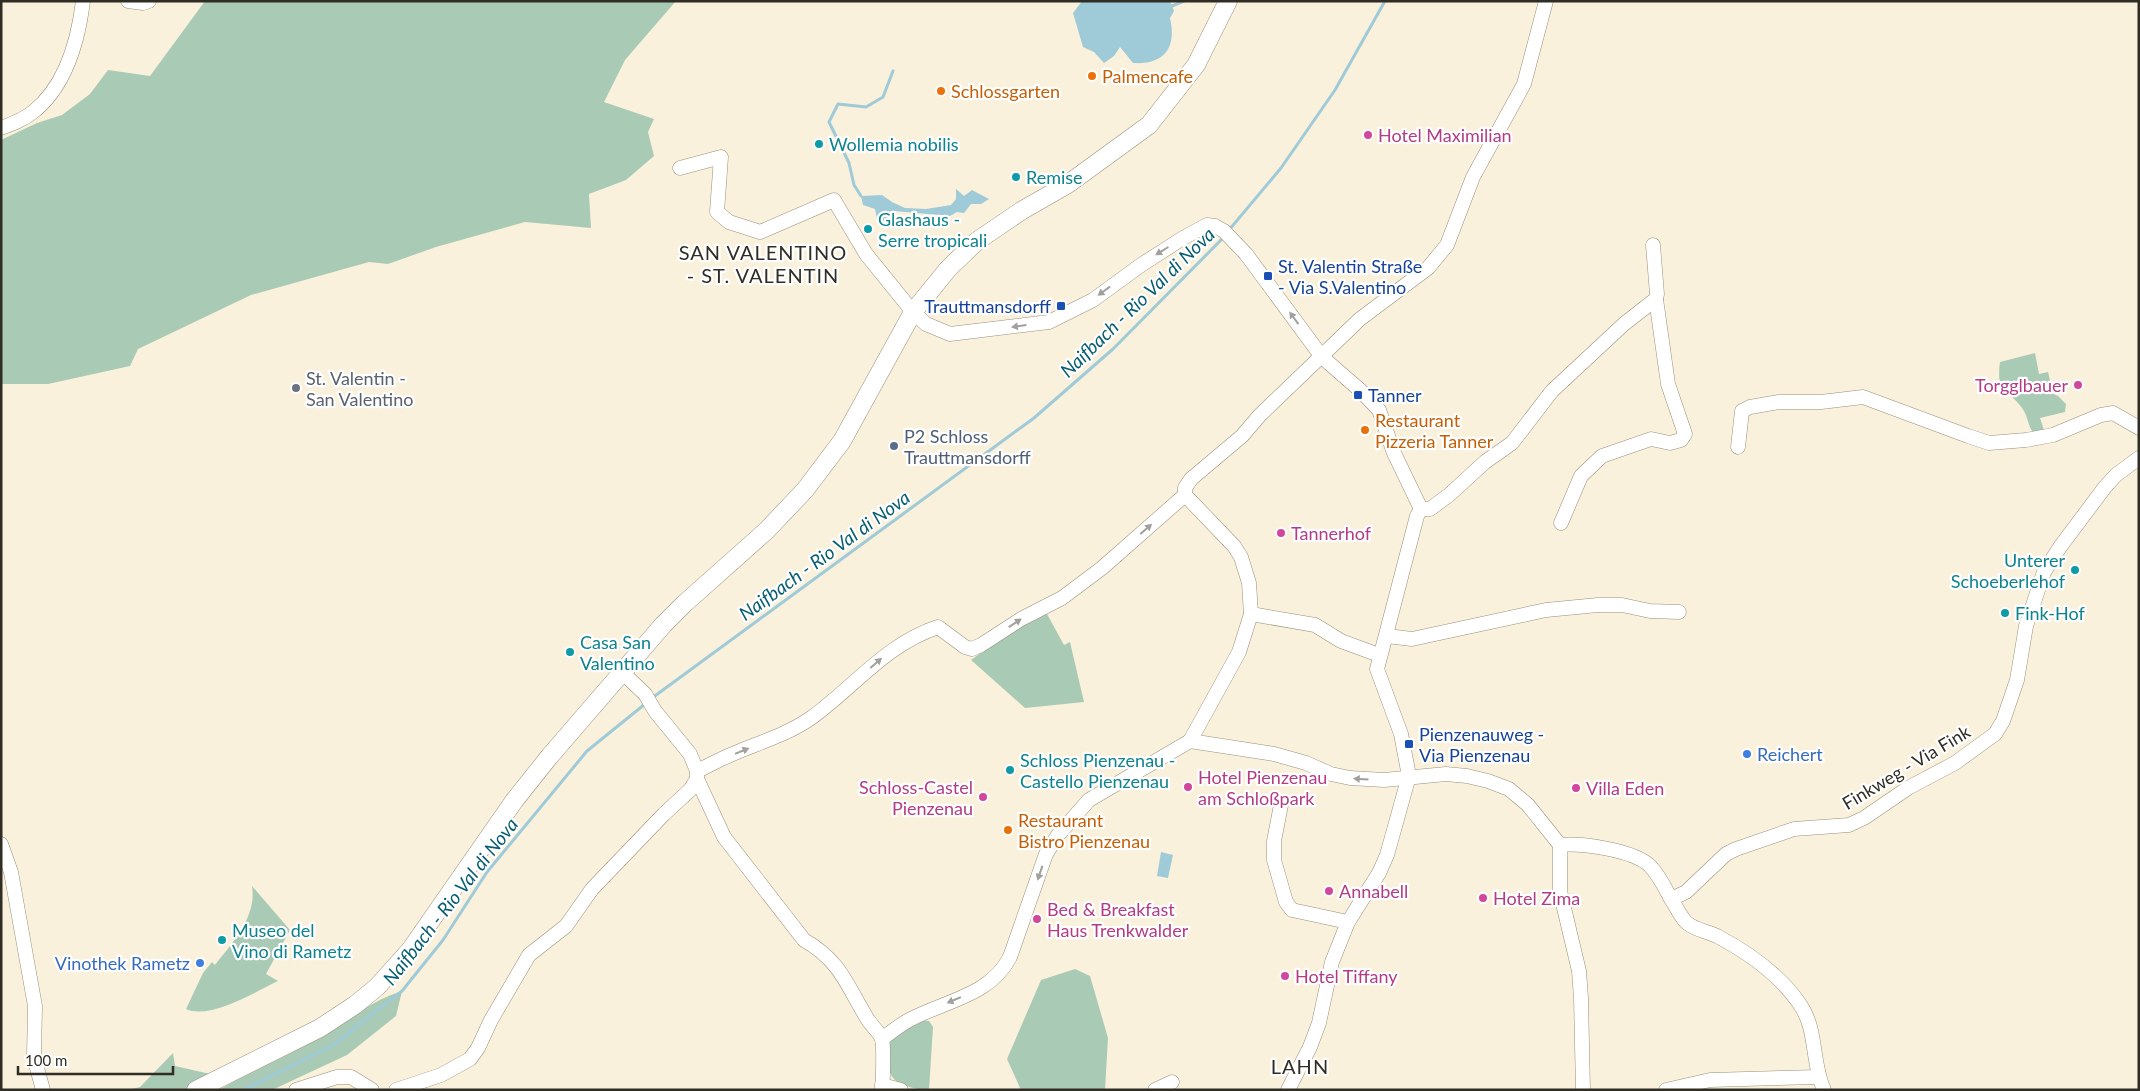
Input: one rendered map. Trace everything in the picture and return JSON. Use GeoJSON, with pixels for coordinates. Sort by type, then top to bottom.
{"type":"FeatureCollection","features":[{"type":"Feature","properties":{"kind":"main road"},"geometry":{"type":"LineString","coordinates":[[196,1090],[320,1028],[355,1006],[377,987],[411,949],[514,801],[549,757],[668,619],[766,531],[811,483],[842,441],[913,312],[948,269],[977,242],[1013,216],[1068,184],[1149,125],[1196,65],[1228,1]]}},
{"type":"Feature","properties":{"kind":"street"},"geometry":{"type":"LineString","coordinates":[[1,128],[32,113],[58,84],[74,48],[83,1]]}},
{"type":"Feature","properties":{"kind":"street"},"geometry":{"type":"LineString","coordinates":[[128,1],[143,3],[149,1]]}},
{"type":"Feature","properties":{"kind":"street"},"geometry":{"type":"LineString","coordinates":[[882,1039],[909,1020],[987,986],[1007,965],[1046,854],[1058,835],[1089,800],[1190,741],[1239,652],[1251,614],[1249,583],[1241,557],[1234,546],[1186,495],[1185,488],[1191,479],[1242,436],[1260,415],[1360,319],[1428,268],[1447,245],[1473,177],[1524,84],[1546,1]]}},
{"type":"Feature","properties":{"kind":"street"},"geometry":{"type":"LineString","coordinates":[[680,168],[721,157],[717,212],[728,222],[760,232],[834,200],[866,254],[913,312],[926,324],[950,334],[1049,322],[1093,300],[1141,265],[1207,225],[1215,226],[1229,236],[1265,278],[1322,357],[1361,391],[1379,410],[1394,453],[1421,510]]}},
{"type":"Feature","properties":{"kind":"street"},"geometry":{"type":"LineString","coordinates":[[1561,523],[1581,476],[1602,456],[1651,439],[1670,443],[1681,440],[1685,434],[1668,384],[1656,299],[1653,244]]}},
{"type":"Feature","properties":{"kind":"street"},"geometry":{"type":"LineString","coordinates":[[1421,510],[1430,510],[1485,462],[1512,443],[1552,391],[1624,324],[1656,299]]}},
{"type":"Feature","properties":{"kind":"street"},"geometry":{"type":"LineString","coordinates":[[1738,448],[1742,412],[1750,407],[1779,402],[1821,402],[1863,396],[1968,436],[1989,442],[2026,440],[2053,435],[2101,415],[2113,413],[2139,428]]}},
{"type":"Feature","properties":{"kind":"street","name":"Finkweg - Via Fink"},"geometry":{"type":"LineString","coordinates":[[1671,899],[1686,892],[1726,854],[1736,848],[1794,829],[1849,824],[1864,818],[1908,788],[1955,763],[1994,734],[2003,721],[2017,680],[2026,626],[2044,572],[2060,547],[2116,475],[2139,458]]}},
{"type":"Feature","properties":{"kind":"street"},"geometry":{"type":"LineString","coordinates":[[396,1090],[441,1076],[470,1058],[478,1048],[491,1020],[529,955],[566,926],[592,889],[664,814],[690,790],[697,775],[734,754],[792,730],[812,717],[888,653],[926,631],[938,627],[965,647],[972,649],[981,645],[1021,619],[1062,598],[1102,568],[1186,495]]}},
{"type":"Feature","properties":{"kind":"street"},"geometry":{"type":"LineString","coordinates":[[1288,1090],[1310,1047],[1319,1023],[1332,962],[1348,922],[1379,874],[1387,855],[1409,776],[1402,734],[1377,669],[1417,516],[1421,510]]}},
{"type":"Feature","properties":{"kind":"street"},"geometry":{"type":"LineString","coordinates":[[1387,636],[1412,639],[1546,610],[1598,605],[1622,605],[1650,611],[1679,612]]}},
{"type":"Feature","properties":{"kind":"street"},"geometry":{"type":"LineString","coordinates":[[1251,614],[1314,625],[1341,641],[1379,656]]}},
{"type":"Feature","properties":{"kind":"street"},"geometry":{"type":"LineString","coordinates":[[623,673],[645,694],[655,711],[690,754],[724,837],[804,940],[831,959],[846,980],[869,1021],[882,1039],[882,1087],[901,1090]]}},
{"type":"Feature","properties":{"kind":"street"},"geometry":{"type":"LineString","coordinates":[[1190,741],[1274,754],[1306,763],[1331,774],[1350,778],[1384,780],[1409,776],[1446,774],[1467,776],[1488,781],[1508,789],[1528,804],[1560,845],[1560,891],[1579,970],[1583,1090]]}},
{"type":"Feature","properties":{"kind":"street"},"geometry":{"type":"LineString","coordinates":[[1281,805],[1274,841],[1274,860],[1286,902],[1292,910],[1348,922]]}},
{"type":"Feature","properties":{"kind":"street"},"geometry":{"type":"LineString","coordinates":[[1,844],[11,872],[35,1006],[34,1057],[42,1088]]}},
{"type":"Feature","properties":{"kind":"street"},"geometry":{"type":"LineString","coordinates":[[1560,845],[1572,844],[1623,852],[1639,858],[1650,865],[1685,921],[1695,928],[1713,934],[1730,943],[1750,956],[1771,973],[1800,1003],[1808,1020],[1821,1083],[1750,1084],[1710,1080],[1666,1090]]}},
{"type":"Feature","properties":{"kind":"street"},"geometry":{"type":"LineString","coordinates":[[296,1090],[337,1078],[351,1077],[372,1090]]}},
{"type":"Feature","properties":{"kind":"street"},"geometry":{"type":"LineString","coordinates":[[1155,1090],[1172,1082]]}},
{"type":"Feature","properties":{"kind":"green space"},"geometry":{"type":"Polygon","coordinates":[[[205,1],[676,1],[625,60],[604,102],[654,119],[648,132],[654,156],[626,180],[589,194],[591,228],[525,222],[436,247],[388,264],[369,262],[251,295],[138,349],[130,366],[48,384],[1,384],[1,140],[37,123],[62,115],[90,94],[108,70],[150,76],[205,1]]]}},
{"type":"Feature","properties":{"kind":"green space"},"geometry":{"type":"Polygon","coordinates":[[[2035,353],[2039,374],[2048,372],[2050,380],[2047,391],[2058,396],[2066,404],[2065,412],[2040,418],[2045,433],[2036,435],[2031,429],[2022,408],[2001,385],[1999,372],[2000,362],[2035,353]]]}},
{"type":"Feature","properties":{"kind":"green space"},"geometry":{"type":"Polygon","coordinates":[[[1047,614],[1064,645],[1070,642],[1084,702],[1025,708],[971,660],[1030,618],[1047,614]]]}},
{"type":"Feature","properties":{"kind":"green space"},"geometry":{"type":"Polygon","coordinates":[[[252,886],[290,930],[266,974],[278,981],[245,998],[219,1008],[207,1011],[186,1009],[203,973],[212,962],[215,965],[242,929],[251,908],[252,886]]]}},
{"type":"Feature","properties":{"kind":"green space"},"geometry":{"type":"Polygon","coordinates":[[[1075,969],[1090,976],[1108,1038],[1105,1090],[1021,1090],[1007,1059],[1041,980],[1075,969]]]}},
{"type":"Feature","properties":{"kind":"green space"},"geometry":{"type":"Polygon","coordinates":[[[402,991],[396,1016],[347,1055],[272,1090],[219,1090],[308,1044],[365,1008],[402,991]]]}},
{"type":"Feature","properties":{"kind":"green space"},"geometry":{"type":"Polygon","coordinates":[[[921,1020],[929,1021],[933,1027],[929,1090],[913,1088],[898,1082],[890,1073],[887,1060],[888,1046],[893,1035],[902,1028],[921,1020]]]}},
{"type":"Feature","properties":{"kind":"green space"},"geometry":{"type":"Polygon","coordinates":[[[173,1053],[175,1066],[215,1075],[184,1090],[128,1090],[140,1087],[173,1053]]]}},
{"type":"Feature","properties":{"kind":"water"},"geometry":{"type":"Polygon","coordinates":[[[1082,1],[1170,1],[1174,11],[1170,18],[1172,38],[1170,46],[1160,58],[1144,63],[1133,63],[1120,47],[1114,56],[1104,63],[1094,52],[1083,47],[1073,13],[1082,1]]]}},
{"type":"Feature","properties":{"kind":"water"},"geometry":{"type":"Polygon","coordinates":[[[956,189],[964,196],[972,190],[989,199],[981,204],[971,204],[964,213],[957,212],[950,216],[894,211],[890,222],[877,219],[875,209],[863,205],[861,196],[882,195],[905,208],[926,209],[951,205],[956,199],[956,189]]]}},
{"type":"Feature","properties":{"kind":"water"},"geometry":{"type":"Polygon","coordinates":[[[1161,852],[1173,855],[1168,878],[1157,876],[1161,852]]]}},
{"type":"Feature","properties":{"kind":"waterway"},"geometry":{"type":"LineString","coordinates":[[1172,6],[1184,1]]}},
{"type":"Feature","properties":{"kind":"waterway","name":"Naifbach - Rio Val di Nova"},"geometry":{"type":"LineString","coordinates":[[1229,230],[1281,168],[1335,90],[1385,1]]}},
{"type":"Feature","properties":{"kind":"waterway"},"geometry":{"type":"LineString","coordinates":[[861,196],[854,185],[849,163],[829,122],[838,104],[866,107],[883,97],[893,71]]}},
{"type":"Feature","properties":{"kind":"waterway","name":"Naifbach - Rio Val di Nova"},"geometry":{"type":"LineString","coordinates":[[652,698],[1034,418],[1113,349],[1224,237]]}},
{"type":"Feature","properties":{"kind":"waterway","name":"Naifbach - Rio Val di Nova"},"geometry":{"type":"LineString","coordinates":[[243,1090],[333,1045],[402,991],[443,940],[487,872],[587,751],[645,704]]}},
{"type":"Feature","properties":{"kind":"place","name":"Palmencafe"},"geometry":{"type":"Point","coordinates":[1092,76]}},
{"type":"Feature","properties":{"kind":"place","name":"Schlossgarten"},"geometry":{"type":"Point","coordinates":[941,91]}},
{"type":"Feature","properties":{"kind":"place","name":"Hotel Maximilian"},"geometry":{"type":"Point","coordinates":[1368,135]}},
{"type":"Feature","properties":{"kind":"place","name":"Wollemia nobilis"},"geometry":{"type":"Point","coordinates":[819,144]}},
{"type":"Feature","properties":{"kind":"place","name":"Remise"},"geometry":{"type":"Point","coordinates":[1016,177]}},
{"type":"Feature","properties":{"kind":"place","name":"Glashaus - Serre tropicali"},"geometry":{"type":"Point","coordinates":[868,229]}},
{"type":"Feature","properties":{"kind":"place","name":"St. Valentin Straße - Via S.Valentino"},"geometry":{"type":"Point","coordinates":[1268,276]}},
{"type":"Feature","properties":{"kind":"place","name":"Trauttmansdorff"},"geometry":{"type":"Point","coordinates":[1061,306]}},
{"type":"Feature","properties":{"kind":"place","name":"Torgglbauer"},"geometry":{"type":"Point","coordinates":[2078,385]}},
{"type":"Feature","properties":{"kind":"place","name":"St. Valentin - San Valentino"},"geometry":{"type":"Point","coordinates":[296,388]}},
{"type":"Feature","properties":{"kind":"place","name":"Tanner"},"geometry":{"type":"Point","coordinates":[1358,395]}},
{"type":"Feature","properties":{"kind":"place","name":"Restaurant Pizzeria Tanner"},"geometry":{"type":"Point","coordinates":[1365,430]}},
{"type":"Feature","properties":{"kind":"place","name":"P2 Schloss Trauttmansdorff"},"geometry":{"type":"Point","coordinates":[894,446]}},
{"type":"Feature","properties":{"kind":"place","name":"Tannerhof"},"geometry":{"type":"Point","coordinates":[1281,533]}},
{"type":"Feature","properties":{"kind":"place","name":"Unterer Schoeberlehof"},"geometry":{"type":"Point","coordinates":[2075,570]}},
{"type":"Feature","properties":{"kind":"place","name":"Fink-Hof"},"geometry":{"type":"Point","coordinates":[2005,613]}},
{"type":"Feature","properties":{"kind":"place","name":"Casa San Valentino"},"geometry":{"type":"Point","coordinates":[570,652]}},
{"type":"Feature","properties":{"kind":"place","name":"Pienzenauweg - Via Pienzenau"},"geometry":{"type":"Point","coordinates":[1409,744]}},
{"type":"Feature","properties":{"kind":"place","name":"Reichert"},"geometry":{"type":"Point","coordinates":[1747,754]}},
{"type":"Feature","properties":{"kind":"place","name":"Schloss Pienzenau - Castello Pienzenau"},"geometry":{"type":"Point","coordinates":[1010,770]}},
{"type":"Feature","properties":{"kind":"place","name":"Hotel Pienzenau am Schloßpark"},"geometry":{"type":"Point","coordinates":[1188,787]}},
{"type":"Feature","properties":{"kind":"place","name":"Villa Eden"},"geometry":{"type":"Point","coordinates":[1576,788]}},
{"type":"Feature","properties":{"kind":"place","name":"Schloss-Castel Pienzenau"},"geometry":{"type":"Point","coordinates":[983,797]}},
{"type":"Feature","properties":{"kind":"place","name":"Restaurant Bistro Pienzenau"},"geometry":{"type":"Point","coordinates":[1008,830]}},
{"type":"Feature","properties":{"kind":"place","name":"Annabell"},"geometry":{"type":"Point","coordinates":[1329,891]}},
{"type":"Feature","properties":{"kind":"place","name":"Hotel Zima"},"geometry":{"type":"Point","coordinates":[1483,898]}},
{"type":"Feature","properties":{"kind":"place","name":"Bed & Breakfast Haus Trenkwalder"},"geometry":{"type":"Point","coordinates":[1037,919]}},
{"type":"Feature","properties":{"kind":"place","name":"Museo del Vino di Rametz"},"geometry":{"type":"Point","coordinates":[222,940]}},
{"type":"Feature","properties":{"kind":"place","name":"Vinothek Rametz"},"geometry":{"type":"Point","coordinates":[200,963]}},
{"type":"Feature","properties":{"kind":"place","name":"Hotel Tiffany"},"geometry":{"type":"Point","coordinates":[1285,976]}},
{"type":"Feature","properties":{"kind":"district","name":"SAN VALENTINO - ST. VALENTIN"},"geometry":{"type":"Point","coordinates":[763,264]}},
{"type":"Feature","properties":{"kind":"district","name":"LAHN"},"geometry":{"type":"Point","coordinates":[1300,1066]}}]}
